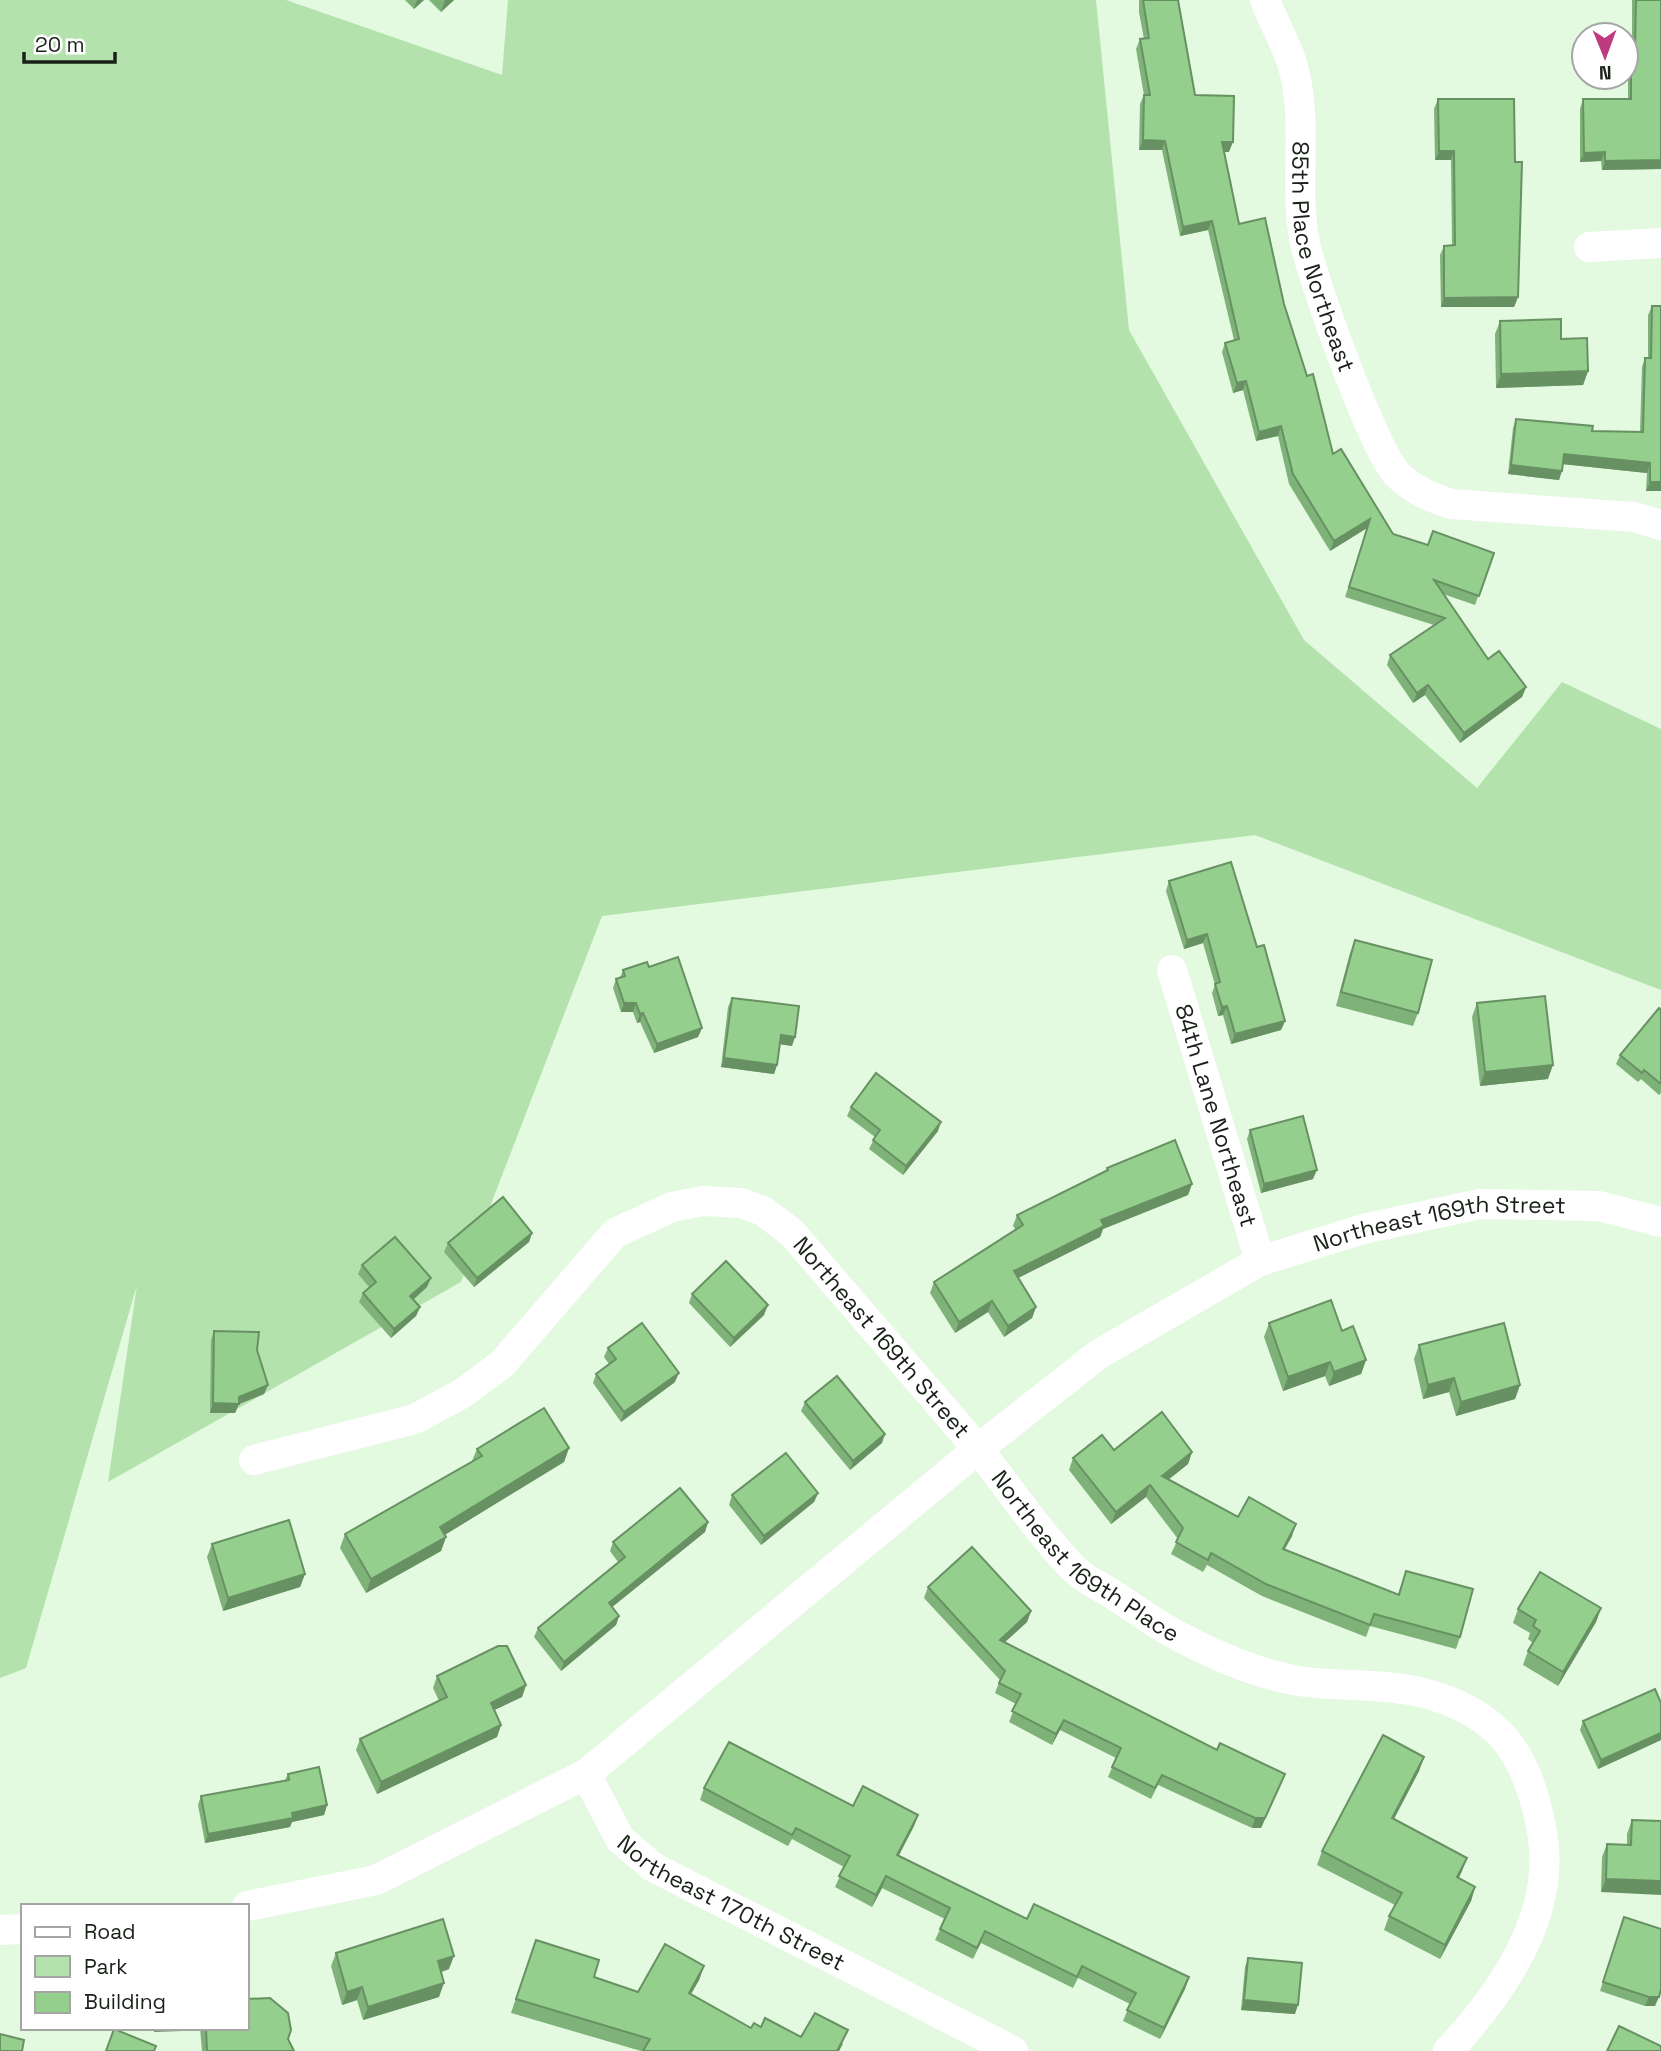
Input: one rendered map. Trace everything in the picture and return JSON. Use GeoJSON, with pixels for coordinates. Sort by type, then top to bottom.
{"type":"FeatureCollection","features":[{"type":"Feature","properties":{"kind":"street","name":"85th Place Northeast"},"geometry":{"type":"LineString","coordinates":[[1265,0],[1292,64],[1298,99],[1304,236],[1313,273],[1378,444],[1395,472],[1423,495],[1451,504],[1634,517],[1661,525]]}},
{"type":"Feature","properties":{"kind":"street"},"geometry":{"type":"LineString","coordinates":[[1589,247],[1661,243]]}},
{"type":"Feature","properties":{"kind":"street","name":"84th Lane Northeast"},"geometry":{"type":"LineString","coordinates":[[1172,970],[1260,1261]]}},
{"type":"Feature","properties":{"kind":"street","name":"Northeast 169th Street"},"geometry":{"type":"LineString","coordinates":[[254,1460],[415,1419],[463,1393],[502,1364],[615,1233],[672,1207],[703,1201],[741,1203],[763,1211],[792,1233],[978,1450],[1099,1354],[1260,1261],[1363,1229],[1480,1204],[1599,1206],[1661,1222]]}},
{"type":"Feature","properties":{"kind":"street","name":"Northeast 169th Place"},"geometry":{"type":"LineString","coordinates":[[586,1774],[978,1450],[1075,1571],[1179,1637],[1251,1670],[1298,1681],[1419,1692],[1474,1713],[1498,1731],[1520,1756],[1536,1802],[1546,1856],[1542,1894],[1529,1937],[1478,2019],[1448,2051]]}},
{"type":"Feature","properties":{"kind":"street"},"geometry":{"type":"LineString","coordinates":[[248,1906],[376,1880],[586,1774]]}},
{"type":"Feature","properties":{"kind":"street","name":"Northeast 170th Street"},"geometry":{"type":"LineString","coordinates":[[586,1774],[620,1839],[653,1867],[1013,2051]]}},
{"type":"Feature","properties":{"kind":"street"},"geometry":{"type":"LineString","coordinates":[[0,1930],[21,1929]]}},
{"type":"Feature","properties":{"kind":"green space"},"geometry":{"type":"Polygon","coordinates":[[[0,0],[286,0],[502,75],[508,0],[1096,0],[1129,330],[1304,640],[1477,788],[1562,682],[1661,729],[1661,990],[1255,835],[602,916],[461,1282],[108,1482],[137,1285],[26,1668],[0,1678],[0,0]]]}},
{"type":"Feature","properties":{"kind":"building"},"geometry":{"type":"Polygon","coordinates":[[[1143,0],[1178,0],[1195,95],[1234,96],[1233,142],[1222,142],[1239,224],[1265,218],[1284,304],[1307,376],[1313,374],[1333,454],[1341,449],[1393,534],[1428,545],[1433,531],[1494,553],[1479,596],[1434,580],[1488,659],[1499,651],[1526,687],[1464,733],[1428,685],[1417,693],[1390,655],[1445,618],[1349,587],[1370,519],[1334,541],[1293,474],[1281,426],[1259,432],[1246,381],[1237,383],[1225,343],[1239,339],[1212,221],[1183,227],[1165,141],[1143,140],[1144,95],[1150,95],[1140,39],[1149,38],[1143,0]]]}},
{"type":"Feature","properties":{"kind":"building"},"geometry":{"type":"Polygon","coordinates":[[[1636,0],[1661,0],[1661,160],[1605,161],[1605,152],[1584,153],[1583,99],[1631,99],[1631,91],[1640,91],[1640,21],[1636,21],[1636,0]]]}},
{"type":"Feature","properties":{"kind":"building"},"geometry":{"type":"Polygon","coordinates":[[[1438,99],[1514,99],[1515,162],[1522,162],[1518,297],[1444,298],[1444,246],[1455,245],[1454,151],[1439,151],[1438,99]]]}},
{"type":"Feature","properties":{"kind":"building"},"geometry":{"type":"Polygon","coordinates":[[[1652,306],[1661,306],[1661,482],[1650,482],[1650,463],[1564,454],[1562,471],[1511,465],[1516,419],[1593,426],[1592,431],[1643,432],[1645,358],[1651,358],[1652,306]]]}},
{"type":"Feature","properties":{"kind":"building"},"geometry":{"type":"Polygon","coordinates":[[[1561,319],[1561,339],[1587,338],[1588,371],[1501,374],[1500,321],[1561,319]]]}},
{"type":"Feature","properties":{"kind":"building"},"geometry":{"type":"Polygon","coordinates":[[[1231,862],[1257,947],[1264,945],[1285,1021],[1235,1034],[1227,1006],[1222,1007],[1215,984],[1220,982],[1207,934],[1187,940],[1169,881],[1231,862]]]}},
{"type":"Feature","properties":{"kind":"building"},"geometry":{"type":"Polygon","coordinates":[[[1355,940],[1432,960],[1418,1013],[1341,992],[1355,940]]]}},
{"type":"Feature","properties":{"kind":"building"},"geometry":{"type":"Polygon","coordinates":[[[678,957],[702,1028],[657,1044],[636,1003],[624,1003],[616,979],[625,976],[623,970],[647,962],[649,967],[678,957]]]}},
{"type":"Feature","properties":{"kind":"building"},"geometry":{"type":"Polygon","coordinates":[[[1545,996],[1553,1065],[1485,1072],[1477,1003],[1545,996]]]}},
{"type":"Feature","properties":{"kind":"building"},"geometry":{"type":"Polygon","coordinates":[[[732,998],[799,1006],[795,1037],[781,1035],[777,1065],[724,1058],[732,998]]]}},
{"type":"Feature","properties":{"kind":"building"},"geometry":{"type":"Polygon","coordinates":[[[1659,1008],[1661,1010],[1661,1084],[1620,1055],[1659,1008]]]}},
{"type":"Feature","properties":{"kind":"building"},"geometry":{"type":"Polygon","coordinates":[[[876,1073],[941,1122],[906,1166],[873,1140],[880,1130],[851,1107],[876,1073]]]}},
{"type":"Feature","properties":{"kind":"building"},"geometry":{"type":"Polygon","coordinates":[[[1303,1116],[1317,1170],[1264,1184],[1250,1130],[1303,1116]]]}},
{"type":"Feature","properties":{"kind":"building"},"geometry":{"type":"Polygon","coordinates":[[[1175,1140],[1192,1184],[1101,1220],[1104,1226],[1014,1271],[1036,1307],[1008,1326],[992,1301],[959,1322],[934,1282],[1023,1225],[1017,1215],[1108,1170],[1107,1168],[1175,1140]]]}},
{"type":"Feature","properties":{"kind":"building"},"geometry":{"type":"Polygon","coordinates":[[[503,1197],[532,1233],[477,1278],[448,1243],[503,1197]]]}},
{"type":"Feature","properties":{"kind":"building"},"geometry":{"type":"Polygon","coordinates":[[[395,1237],[431,1278],[410,1296],[420,1307],[394,1329],[363,1293],[376,1282],[362,1265],[395,1237]]]}},
{"type":"Feature","properties":{"kind":"building"},"geometry":{"type":"Polygon","coordinates":[[[726,1261],[768,1305],[734,1338],[692,1294],[726,1261]]]}},
{"type":"Feature","properties":{"kind":"building"},"geometry":{"type":"Polygon","coordinates":[[[1331,1300],[1342,1331],[1353,1326],[1366,1360],[1334,1372],[1330,1362],[1288,1377],[1269,1323],[1331,1300]]]}},
{"type":"Feature","properties":{"kind":"building"},"geometry":{"type":"Polygon","coordinates":[[[642,1323],[679,1373],[624,1412],[596,1374],[616,1359],[608,1348],[642,1323]]]}},
{"type":"Feature","properties":{"kind":"building"},"geometry":{"type":"Polygon","coordinates":[[[1504,1323],[1520,1385],[1461,1402],[1454,1378],[1428,1385],[1419,1345],[1504,1323]]]}},
{"type":"Feature","properties":{"kind":"building"},"geometry":{"type":"Polygon","coordinates":[[[214,1331],[259,1332],[257,1350],[268,1385],[239,1397],[239,1404],[213,1403],[214,1331]]]}},
{"type":"Feature","properties":{"kind":"building"},"geometry":{"type":"Polygon","coordinates":[[[837,1376],[885,1434],[853,1461],[805,1402],[837,1376]]]}},
{"type":"Feature","properties":{"kind":"building"},"geometry":{"type":"Polygon","coordinates":[[[544,1408],[569,1448],[440,1527],[446,1537],[371,1579],[345,1534],[482,1456],[477,1449],[544,1408]]]}},
{"type":"Feature","properties":{"kind":"building"},"geometry":{"type":"Polygon","coordinates":[[[1162,1412],[1192,1452],[1162,1476],[1238,1517],[1249,1497],[1296,1524],[1283,1549],[1399,1595],[1406,1571],[1473,1589],[1460,1637],[1374,1614],[1370,1625],[1266,1584],[1211,1553],[1208,1560],[1176,1542],[1183,1528],[1150,1485],[1116,1512],[1073,1458],[1102,1435],[1114,1450],[1162,1412]]]}},
{"type":"Feature","properties":{"kind":"building"},"geometry":{"type":"Polygon","coordinates":[[[786,1453],[818,1493],[764,1536],[732,1495],[786,1453]]]}},
{"type":"Feature","properties":{"kind":"building"},"geometry":{"type":"Polygon","coordinates":[[[680,1488],[708,1522],[609,1603],[619,1616],[564,1662],[538,1628],[625,1557],[613,1542],[680,1488]]]}},
{"type":"Feature","properties":{"kind":"building"},"geometry":{"type":"Polygon","coordinates":[[[289,1520],[305,1574],[228,1598],[212,1544],[289,1520]]]}},
{"type":"Feature","properties":{"kind":"building"},"geometry":{"type":"Polygon","coordinates":[[[972,1547],[1031,1611],[1000,1640],[1217,1750],[1220,1743],[1285,1774],[1265,1818],[1255,1818],[1162,1775],[1155,1788],[1112,1767],[1121,1748],[1064,1720],[1056,1734],[1012,1711],[1021,1694],[999,1683],[1005,1671],[928,1587],[972,1547]]]}},
{"type":"Feature","properties":{"kind":"building"},"geometry":{"type":"Polygon","coordinates":[[[1540,1572],[1601,1608],[1563,1672],[1528,1651],[1540,1631],[1533,1626],[1536,1620],[1518,1609],[1540,1572]]]}},
{"type":"Feature","properties":{"kind":"building"},"geometry":{"type":"Polygon","coordinates":[[[498,1646],[507,1646],[526,1685],[491,1703],[501,1725],[381,1782],[360,1739],[447,1697],[437,1676],[498,1646]]]}},
{"type":"Feature","properties":{"kind":"building"},"geometry":{"type":"Polygon","coordinates":[[[1655,1689],[1661,1703],[1661,1733],[1601,1760],[1583,1721],[1655,1689]]]}},
{"type":"Feature","properties":{"kind":"building"},"geometry":{"type":"Polygon","coordinates":[[[1383,1735],[1424,1757],[1392,1818],[1467,1858],[1457,1877],[1475,1887],[1445,1945],[1389,1916],[1402,1893],[1322,1851],[1383,1735]]]}},
{"type":"Feature","properties":{"kind":"building"},"geometry":{"type":"Polygon","coordinates":[[[729,1742],[853,1806],[863,1786],[918,1815],[897,1855],[1027,1919],[1034,1904],[1189,1977],[1164,2028],[1127,2010],[1136,1993],[1082,1966],[1077,1977],[985,1931],[977,1948],[940,1929],[950,1908],[886,1876],[876,1895],[839,1876],[850,1856],[796,1828],[792,1835],[704,1788],[729,1742]]]}},
{"type":"Feature","properties":{"kind":"building"},"geometry":{"type":"Polygon","coordinates":[[[319,1767],[327,1805],[292,1813],[293,1818],[208,1834],[201,1796],[289,1780],[288,1774],[319,1767]]]}},
{"type":"Feature","properties":{"kind":"building"},"geometry":{"type":"Polygon","coordinates":[[[1632,1820],[1661,1821],[1661,1881],[1606,1879],[1607,1844],[1631,1845],[1632,1820]]]}},
{"type":"Feature","properties":{"kind":"building"},"geometry":{"type":"Polygon","coordinates":[[[1624,1917],[1661,1929],[1659,1997],[1649,1997],[1603,1982],[1624,1917]]]}},
{"type":"Feature","properties":{"kind":"building"},"geometry":{"type":"Polygon","coordinates":[[[443,1919],[454,1956],[438,1961],[444,1983],[368,2007],[362,1987],[347,1992],[336,1953],[443,1919]]]}},
{"type":"Feature","properties":{"kind":"building"},"geometry":{"type":"Polygon","coordinates":[[[536,1940],[599,1960],[594,1977],[638,1992],[665,1944],[704,1966],[689,1993],[751,2028],[754,2023],[761,2027],[765,2018],[801,2037],[815,2013],[848,2030],[837,2051],[643,2051],[650,2039],[516,1999],[536,1940]]]}},
{"type":"Feature","properties":{"kind":"building"},"geometry":{"type":"Polygon","coordinates":[[[1248,1958],[1302,1963],[1298,2005],[1244,2000],[1248,1958]]]}},
{"type":"Feature","properties":{"kind":"building"},"geometry":{"type":"Polygon","coordinates":[[[270,1998],[288,2013],[291,2030],[288,2039],[294,2051],[207,2051],[206,2030],[248,2030],[248,1999],[270,1998]]]}},
{"type":"Feature","properties":{"kind":"building"},"geometry":{"type":"Polygon","coordinates":[[[1619,2026],[1661,2046],[1661,2051],[1607,2051],[1619,2026]]]}},
{"type":"Feature","properties":{"kind":"building"},"geometry":{"type":"Polygon","coordinates":[[[114,2030],[156,2046],[154,2051],[106,2051],[114,2030]]]}},
{"type":"Feature","properties":{"kind":"building"},"geometry":{"type":"Polygon","coordinates":[[[0,2034],[24,2040],[22,2051],[0,2051],[0,2034]]]}}]}
